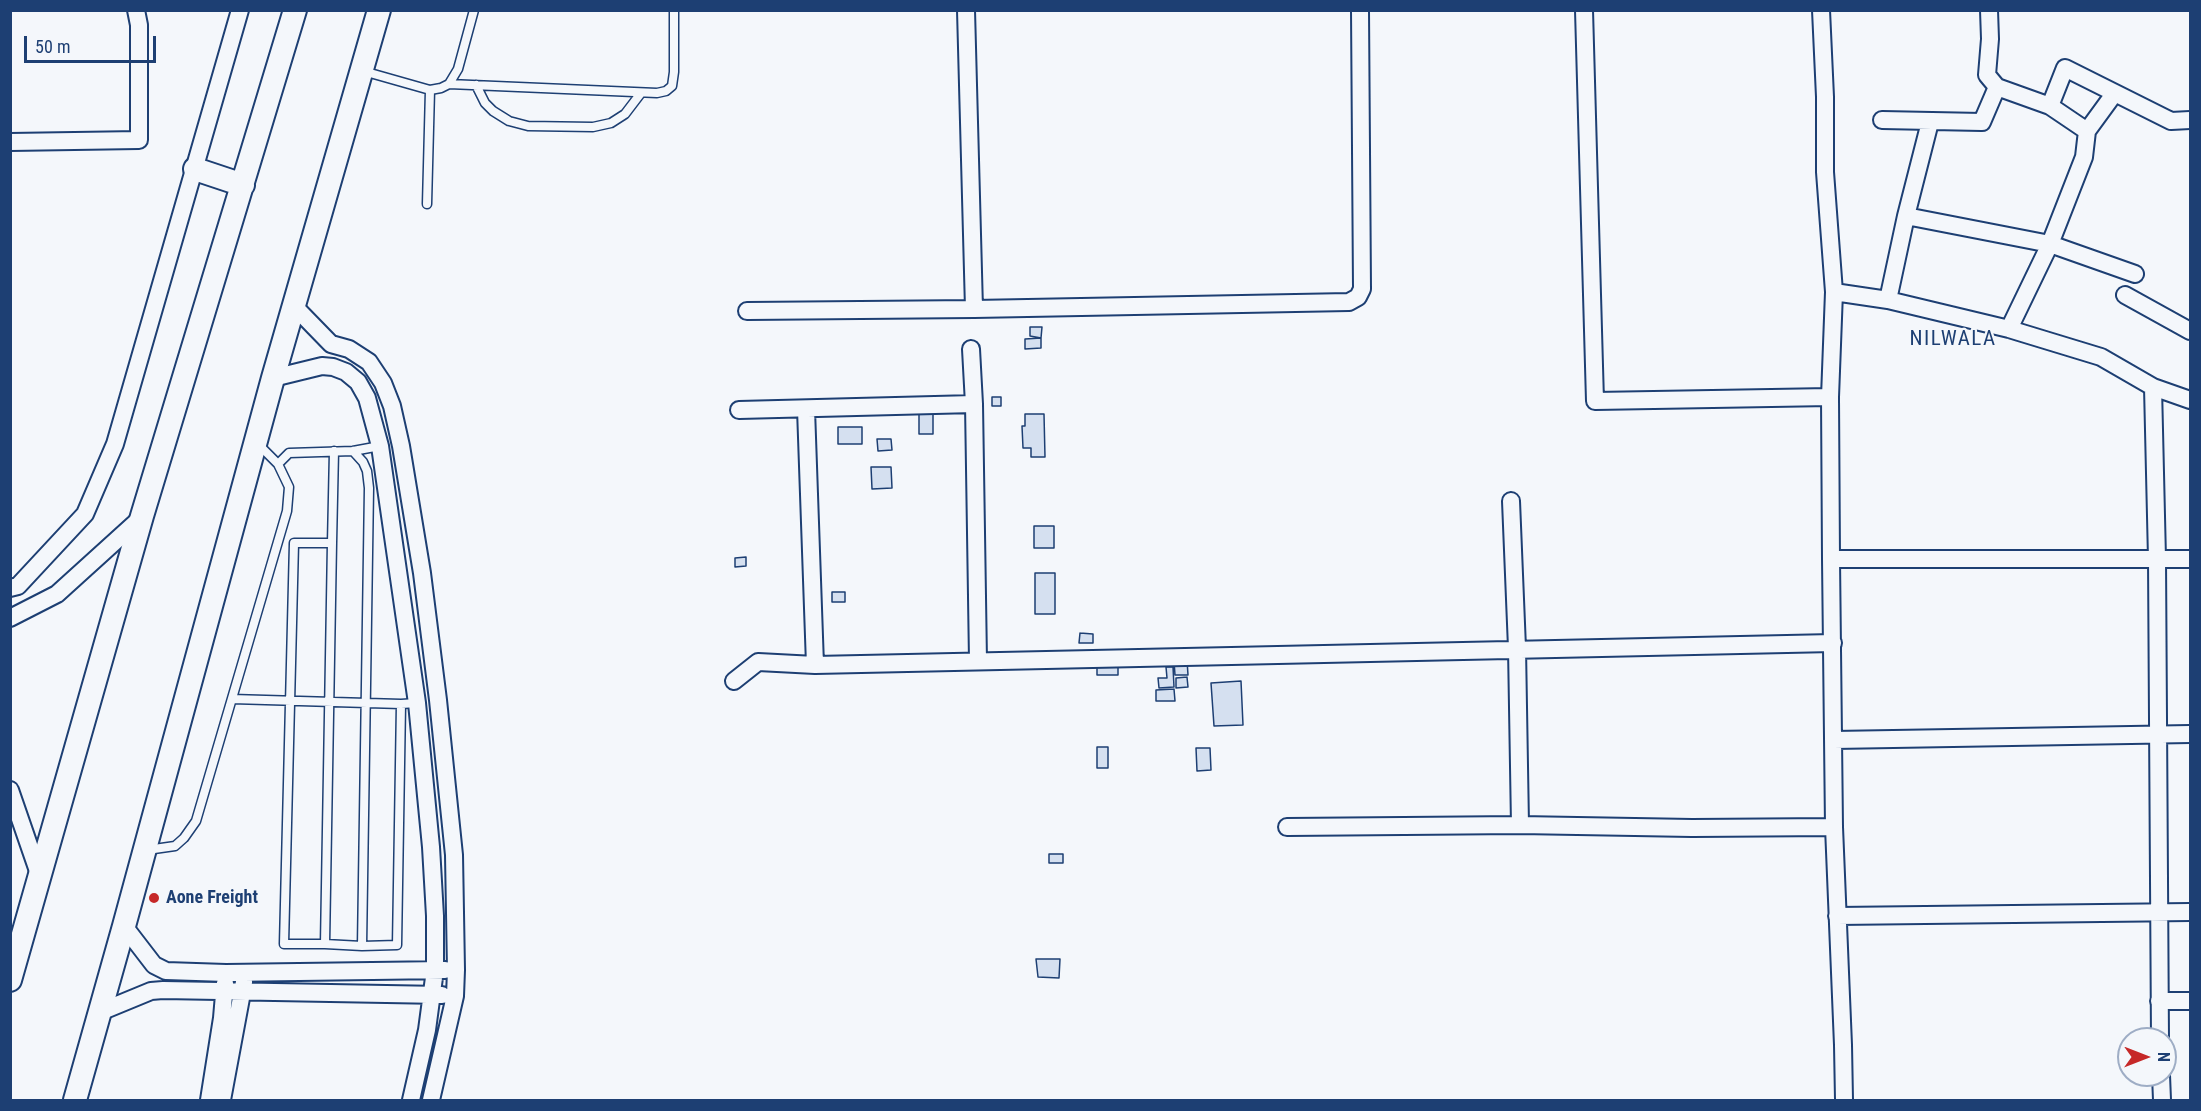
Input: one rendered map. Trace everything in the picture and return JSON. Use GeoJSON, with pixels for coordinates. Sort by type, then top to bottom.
{"type":"FeatureCollection","features":[{"type":"Feature","properties":{"kind":"main road"},"geometry":{"type":"LineString","coordinates":[[10,980],[142,516],[295,10]]}},
{"type":"Feature","properties":{"kind":"main road"},"geometry":{"type":"LineString","coordinates":[[75,1101],[273,378],[379,10]]}},
{"type":"Feature","properties":{"kind":"main road"},"geometry":{"type":"LineString","coordinates":[[195,169],[243,185]]}},
{"type":"Feature","properties":{"kind":"street"},"geometry":{"type":"LineString","coordinates":[[10,142],[139,140],[139,25],[136,10]]}},
{"type":"Feature","properties":{"kind":"street"},"geometry":{"type":"LineString","coordinates":[[966,10],[974,309]]}},
{"type":"Feature","properties":{"kind":"street"},"geometry":{"type":"LineString","coordinates":[[747,311],[1349,303],[1358,297],[1362,289],[1360,10]]}},
{"type":"Feature","properties":{"kind":"street"},"geometry":{"type":"LineString","coordinates":[[1584,10],[1595,401],[1830,398]]}},
{"type":"Feature","properties":{"kind":"street"},"geometry":{"type":"LineString","coordinates":[[1821,10],[1825,97],[1825,172],[1834,292],[1830,398],[1834,827],[1844,1101]]}},
{"type":"Feature","properties":{"kind":"street"},"geometry":{"type":"LineString","coordinates":[[1989,10],[1990,39],[1987,75],[1998,87],[2050,106],[2087,131]]}},
{"type":"Feature","properties":{"kind":"street"},"geometry":{"type":"LineString","coordinates":[[10,588],[18,586],[85,514],[115,444],[195,169],[235,16]]}},
{"type":"Feature","properties":{"kind":"street"},"geometry":{"type":"LineString","coordinates":[[2050,106],[2065,68],[2171,121],[2190,120]]}},
{"type":"Feature","properties":{"kind":"street"},"geometry":{"type":"LineString","coordinates":[[1882,120],[1982,122],[1998,87]]}},
{"type":"Feature","properties":{"kind":"street"},"geometry":{"type":"LineString","coordinates":[[2009,329],[2050,244],[2084,157],[2087,131],[2114,94]]}},
{"type":"Feature","properties":{"kind":"street"},"geometry":{"type":"LineString","coordinates":[[1888,300],[1930,122]]}},
{"type":"Feature","properties":{"kind":"street"},"geometry":{"type":"LineString","coordinates":[[1906,216],[2050,244],[2135,274]]}},
{"type":"Feature","properties":{"kind":"street"},"geometry":{"type":"LineString","coordinates":[[1834,292],[1888,300],[2009,329],[2101,357],[2153,387],[2190,400]]}},
{"type":"Feature","properties":{"kind":"street"},"geometry":{"type":"LineString","coordinates":[[2125,295],[2190,331]]}},
{"type":"Feature","properties":{"kind":"street"},"geometry":{"type":"LineString","coordinates":[[294,306],[332,344],[349,349],[369,362],[383,383],[392,406],[422,573],[454,855],[456,970],[455,996],[431,1101]]}},
{"type":"Feature","properties":{"kind":"street"},"geometry":{"type":"LineString","coordinates":[[971,349],[978,661]]}},
{"type":"Feature","properties":{"kind":"street"},"geometry":{"type":"LineString","coordinates":[[273,378],[322,366],[346,372],[358,381],[367,398],[380,446],[409,704],[431,848],[435,916],[435,970],[432,994],[427,1030],[411,1101]]}},
{"type":"Feature","properties":{"kind":"street"},"geometry":{"type":"LineString","coordinates":[[2153,387],[2161,912],[2160,1027]]}},
{"type":"Feature","properties":{"kind":"street"},"geometry":{"type":"LineString","coordinates":[[739,410],[974,404]]}},
{"type":"Feature","properties":{"kind":"street"},"geometry":{"type":"LineString","coordinates":[[806,409],[815,665]]}},
{"type":"Feature","properties":{"kind":"street"},"geometry":{"type":"LineString","coordinates":[[1511,501],[1517,648],[1520,825]]}},
{"type":"Feature","properties":{"kind":"street"},"geometry":{"type":"LineString","coordinates":[[10,618],[57,594],[142,516]]}},
{"type":"Feature","properties":{"kind":"street"},"geometry":{"type":"LineString","coordinates":[[1831,558],[2190,558]]}},
{"type":"Feature","properties":{"kind":"street"},"geometry":{"type":"LineString","coordinates":[[734,681],[758,662],[815,665],[1517,648],[1833,643]]}},
{"type":"Feature","properties":{"kind":"street"},"geometry":{"type":"LineString","coordinates":[[1834,740],[2190,734]]}},
{"type":"Feature","properties":{"kind":"street"},"geometry":{"type":"LineString","coordinates":[[10,790],[39,874]]}},
{"type":"Feature","properties":{"kind":"street"},"geometry":{"type":"LineString","coordinates":[[1287,827],[1520,825],[1692,828],[1834,827]]}},
{"type":"Feature","properties":{"kind":"street"},"geometry":{"type":"LineString","coordinates":[[1837,916],[2190,912]]}},
{"type":"Feature","properties":{"kind":"street"},"geometry":{"type":"LineString","coordinates":[[124,926],[154,965],[166,971],[245,973],[456,970]]}},
{"type":"Feature","properties":{"kind":"street"},"geometry":{"type":"LineString","coordinates":[[209,1101],[226,973]]}},
{"type":"Feature","properties":{"kind":"street"},"geometry":{"type":"LineString","coordinates":[[222,1101],[245,973]]}},
{"type":"Feature","properties":{"kind":"street"},"geometry":{"type":"LineString","coordinates":[[100,1012],[151,991],[163,990],[455,996]]}},
{"type":"Feature","properties":{"kind":"street"},"geometry":{"type":"LineString","coordinates":[[2159,1001],[2190,1001]]}},
{"type":"Feature","properties":{"kind":"lane"},"geometry":{"type":"LineString","coordinates":[[449,84],[458,69],[474,10]]}},
{"type":"Feature","properties":{"kind":"lane"},"geometry":{"type":"LineString","coordinates":[[361,70],[430,90],[449,84],[657,93],[666,91],[672,86],[674,10]]}},
{"type":"Feature","properties":{"kind":"lane"},"geometry":{"type":"LineString","coordinates":[[476,85],[485,103],[493,111],[509,121],[528,126],[593,127],[611,123],[625,114],[641,93]]}},
{"type":"Feature","properties":{"kind":"lane"},"geometry":{"type":"LineString","coordinates":[[428,204],[430,90]]}},
{"type":"Feature","properties":{"kind":"lane"},"geometry":{"type":"LineString","coordinates":[[145,850],[175,846],[196,821],[280,537],[287,511],[289,487],[278,464],[256,441]]}},
{"type":"Feature","properties":{"kind":"lane"},"geometry":{"type":"LineString","coordinates":[[278,464],[289,453],[353,451],[380,446]]}},
{"type":"Feature","properties":{"kind":"lane"},"geometry":{"type":"LineString","coordinates":[[325,944],[334,451]]}},
{"type":"Feature","properties":{"kind":"lane"},"geometry":{"type":"LineString","coordinates":[[353,451],[363,462],[367,471],[369,488],[362,946]]}},
{"type":"Feature","properties":{"kind":"lane"},"geometry":{"type":"LineString","coordinates":[[280,537],[294,543],[332,543]]}},
{"type":"Feature","properties":{"kind":"lane"},"geometry":{"type":"LineString","coordinates":[[232,699],[291,700],[409,704],[397,945],[284,944],[291,700],[294,543]]}},
{"type":"Feature","properties":{"kind":"building"},"geometry":{"type":"Polygon","coordinates":[[[1030,327],[1042,327],[1041,338],[1030,336],[1030,327]]]}},
{"type":"Feature","properties":{"kind":"building"},"geometry":{"type":"Polygon","coordinates":[[[1041,338],[1041,348],[1025,349],[1025,339],[1041,338]]]}},
{"type":"Feature","properties":{"kind":"building"},"geometry":{"type":"Polygon","coordinates":[[[992,397],[1001,397],[1001,406],[992,406],[992,397]]]}},
{"type":"Feature","properties":{"kind":"building"},"geometry":{"type":"Polygon","coordinates":[[[919,411],[933,411],[933,434],[919,434],[919,411]]]}},
{"type":"Feature","properties":{"kind":"building"},"geometry":{"type":"Polygon","coordinates":[[[1025,414],[1044,414],[1045,457],[1031,457],[1031,448],[1023,448],[1022,426],[1025,426],[1025,414]]]}},
{"type":"Feature","properties":{"kind":"building"},"geometry":{"type":"Polygon","coordinates":[[[838,427],[862,427],[862,444],[838,444],[838,427]]]}},
{"type":"Feature","properties":{"kind":"building"},"geometry":{"type":"Polygon","coordinates":[[[877,439],[891,439],[892,450],[878,451],[877,439]]]}},
{"type":"Feature","properties":{"kind":"building"},"geometry":{"type":"Polygon","coordinates":[[[871,467],[891,467],[892,488],[872,489],[871,467]]]}},
{"type":"Feature","properties":{"kind":"building"},"geometry":{"type":"Polygon","coordinates":[[[1034,526],[1054,526],[1054,548],[1034,548],[1034,526]]]}},
{"type":"Feature","properties":{"kind":"building"},"geometry":{"type":"Polygon","coordinates":[[[746,557],[746,566],[735,567],[735,558],[746,557]]]}},
{"type":"Feature","properties":{"kind":"building"},"geometry":{"type":"Polygon","coordinates":[[[1035,573],[1055,573],[1055,614],[1035,614],[1035,573]]]}},
{"type":"Feature","properties":{"kind":"building"},"geometry":{"type":"Polygon","coordinates":[[[832,592],[845,592],[845,602],[832,602],[832,592]]]}},
{"type":"Feature","properties":{"kind":"building"},"geometry":{"type":"Polygon","coordinates":[[[1080,633],[1093,634],[1093,643],[1079,643],[1080,633]]]}},
{"type":"Feature","properties":{"kind":"building"},"geometry":{"type":"Polygon","coordinates":[[[1187,660],[1188,675],[1175,675],[1174,661],[1187,660]]]}},
{"type":"Feature","properties":{"kind":"building"},"geometry":{"type":"Polygon","coordinates":[[[1097,663],[1118,663],[1118,675],[1097,675],[1097,663]]]}},
{"type":"Feature","properties":{"kind":"building"},"geometry":{"type":"Polygon","coordinates":[[[1166,667],[1173,667],[1174,687],[1159,688],[1158,678],[1167,678],[1166,667]]]}},
{"type":"Feature","properties":{"kind":"building"},"geometry":{"type":"Polygon","coordinates":[[[1187,677],[1188,687],[1176,688],[1176,678],[1187,677]]]}},
{"type":"Feature","properties":{"kind":"building"},"geometry":{"type":"Polygon","coordinates":[[[1241,681],[1243,725],[1214,726],[1211,683],[1241,681]]]}},
{"type":"Feature","properties":{"kind":"building"},"geometry":{"type":"Polygon","coordinates":[[[1174,689],[1175,701],[1156,701],[1156,690],[1174,689]]]}},
{"type":"Feature","properties":{"kind":"building"},"geometry":{"type":"Polygon","coordinates":[[[1097,747],[1108,747],[1108,768],[1097,768],[1097,747]]]}},
{"type":"Feature","properties":{"kind":"building"},"geometry":{"type":"Polygon","coordinates":[[[1196,748],[1210,748],[1211,770],[1197,771],[1196,748]]]}},
{"type":"Feature","properties":{"kind":"building"},"geometry":{"type":"Polygon","coordinates":[[[1049,854],[1063,854],[1063,863],[1049,863],[1049,854]]]}},
{"type":"Feature","properties":{"kind":"building"},"geometry":{"type":"Polygon","coordinates":[[[1036,959],[1060,959],[1059,978],[1038,977],[1036,959]]]}},
{"type":"Feature","properties":{"kind":"place","name":"Aone Freight"},"geometry":{"type":"Point","coordinates":[154,898]}},
{"type":"Feature","properties":{"kind":"district","name":"NILWALA"},"geometry":{"type":"Point","coordinates":[1953,340]}}]}
